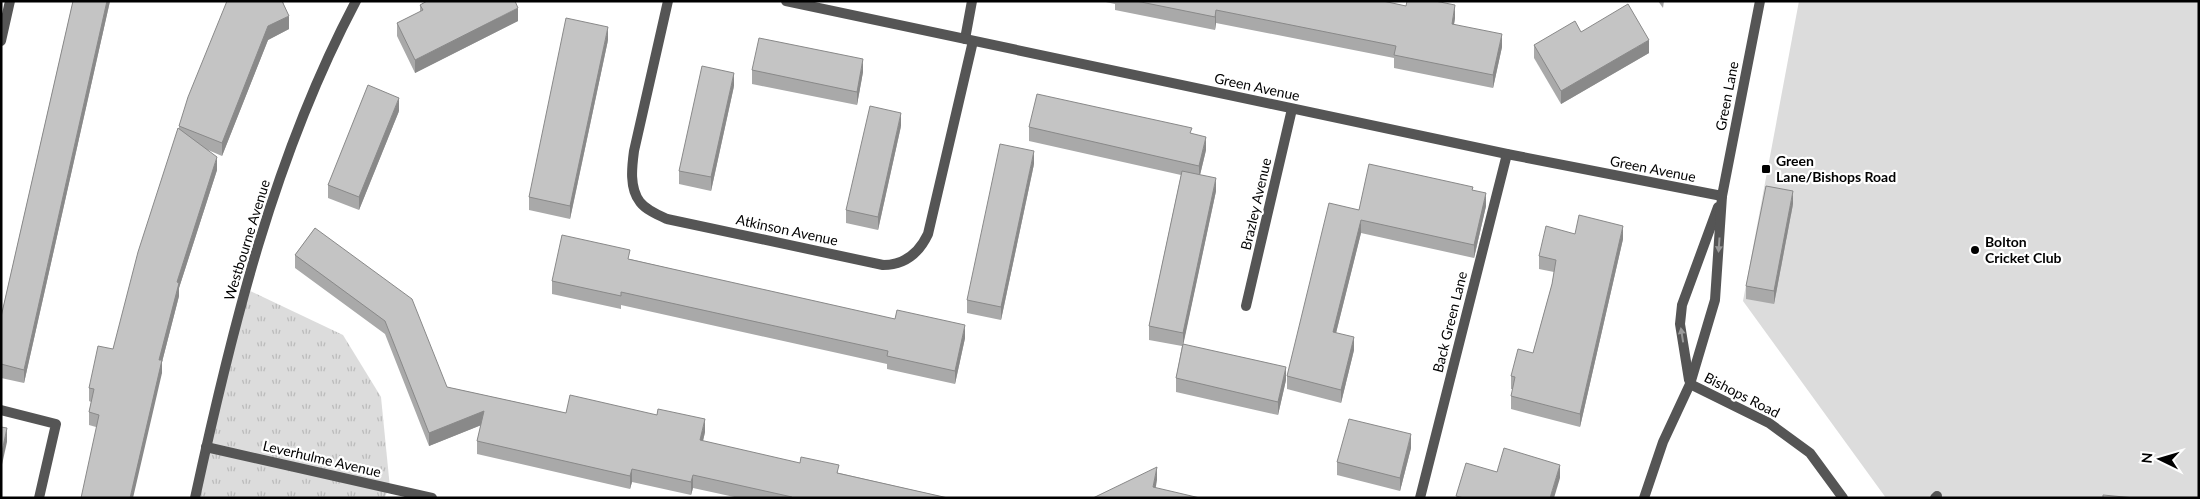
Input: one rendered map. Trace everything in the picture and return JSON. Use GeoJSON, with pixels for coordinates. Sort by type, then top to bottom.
{"type":"FeatureCollection","features":[{"type":"Feature","properties":{"kind":"street"},"geometry":{"type":"LineString","coordinates":[[1,42],[10,1]]}},
{"type":"Feature","properties":{"kind":"street","name":"Westbourne Avenue"},"geometry":{"type":"LineString","coordinates":[[195,498],[206,446],[246,289],[286,158],[336,38],[356,1]]}},
{"type":"Feature","properties":{"kind":"street","name":"Atkinson Avenue"},"geometry":{"type":"LineString","coordinates":[[668,1],[634,151],[632,169],[634,186],[640,202],[652,212],[667,219],[883,265],[898,265],[923,245],[928,234],[969,40],[972,1]]}},
{"type":"Feature","properties":{"kind":"street","name":"Green Avenue"},"geometry":{"type":"LineString","coordinates":[[786,1],[1507,154],[1722,196]]}},
{"type":"Feature","properties":{"kind":"street","name":"Green Lane"},"geometry":{"type":"LineString","coordinates":[[1644,498],[1663,442],[1690,384],[1715,300],[1722,196],[1760,1]]}},
{"type":"Feature","properties":{"kind":"street","name":"Brazley Avenue"},"geometry":{"type":"LineString","coordinates":[[1246,306],[1292,108]]}},
{"type":"Feature","properties":{"kind":"street","name":"Back Green Lane"},"geometry":{"type":"LineString","coordinates":[[1420,498],[1507,154]]}},
{"type":"Feature","properties":{"kind":"street","name":"Green Lane"},"geometry":{"type":"LineString","coordinates":[[1690,384],[1680,324],[1682,305],[1722,196]]}},
{"type":"Feature","properties":{"kind":"street","name":"Bishops Road"},"geometry":{"type":"LineString","coordinates":[[1690,384],[1769,423],[1810,453],[1843,498]]}},
{"type":"Feature","properties":{"kind":"street"},"geometry":{"type":"LineString","coordinates":[[1,410],[56,424],[39,498]]}},
{"type":"Feature","properties":{"kind":"street","name":"Leverhulme Avenue"},"geometry":{"type":"LineString","coordinates":[[206,446],[432,498]]}},
{"type":"Feature","properties":{"kind":"green space","name":"Bolton Cricket Club"},"geometry":{"type":"Polygon","coordinates":[[[1799,1],[2199,1],[2199,498],[1886,498],[1743,301],[1799,1]]]}},
{"type":"Feature","properties":{"kind":"green space"},"geometry":{"type":"Polygon","coordinates":[[[246,289],[343,335],[381,397],[390,488],[384,498],[197,498],[246,289]]]}},
{"type":"Feature","properties":{"kind":"building"},"geometry":{"type":"Polygon","coordinates":[[[73,1],[107,1],[24,370],[1,364],[1,317],[73,1]]]}},
{"type":"Feature","properties":{"kind":"building"},"geometry":{"type":"Polygon","coordinates":[[[227,1],[282,1],[289,16],[268,26],[222,143],[179,126],[188,97],[227,1]]]}},
{"type":"Feature","properties":{"kind":"building"},"geometry":{"type":"Polygon","coordinates":[[[427,1],[515,1],[518,8],[415,60],[397,23],[423,10],[420,5],[427,1]]]}},
{"type":"Feature","properties":{"kind":"building"},"geometry":{"type":"Polygon","coordinates":[[[1136,1],[1383,1],[1406,6],[1407,1],[1435,1],[1455,5],[1452,24],[1502,34],[1493,75],[1394,55],[1396,46],[1216,10],[1215,17],[1136,1]]]}},
{"type":"Feature","properties":{"kind":"building"},"geometry":{"type":"Polygon","coordinates":[[[1628,4],[1649,40],[1561,91],[1534,45],[1575,21],[1581,32],[1628,4]]]}},
{"type":"Feature","properties":{"kind":"building"},"geometry":{"type":"Polygon","coordinates":[[[566,18],[608,27],[570,206],[529,197],[566,18]]]}},
{"type":"Feature","properties":{"kind":"building"},"geometry":{"type":"Polygon","coordinates":[[[759,38],[863,59],[857,92],[752,70],[759,38]]]}},
{"type":"Feature","properties":{"kind":"building"},"geometry":{"type":"Polygon","coordinates":[[[702,66],[734,73],[711,177],[679,171],[702,66]]]}},
{"type":"Feature","properties":{"kind":"building"},"geometry":{"type":"Polygon","coordinates":[[[368,85],[399,98],[359,197],[328,185],[368,85]]]}},
{"type":"Feature","properties":{"kind":"building"},"geometry":{"type":"Polygon","coordinates":[[[1037,94],[1192,128],[1190,133],[1206,137],[1199,166],[1029,127],[1037,94]]]}},
{"type":"Feature","properties":{"kind":"building"},"geometry":{"type":"Polygon","coordinates":[[[870,106],[901,113],[878,217],[846,210],[870,106]]]}},
{"type":"Feature","properties":{"kind":"building"},"geometry":{"type":"Polygon","coordinates":[[[178,128],[217,157],[177,282],[179,283],[159,360],[162,360],[130,498],[81,498],[99,415],[89,412],[94,389],[89,388],[98,346],[113,349],[138,252],[178,128]]]}},
{"type":"Feature","properties":{"kind":"building"},"geometry":{"type":"Polygon","coordinates":[[[1000,144],[1034,151],[1001,307],[967,300],[1000,144]]]}},
{"type":"Feature","properties":{"kind":"building"},"geometry":{"type":"Polygon","coordinates":[[[1369,164],[1473,187],[1472,190],[1486,193],[1474,245],[1361,220],[1333,332],[1354,337],[1341,390],[1287,376],[1329,203],[1359,210],[1369,164]]]}},
{"type":"Feature","properties":{"kind":"building"},"geometry":{"type":"Polygon","coordinates":[[[1182,171],[1216,178],[1183,333],[1149,326],[1182,171]]]}},
{"type":"Feature","properties":{"kind":"building"},"geometry":{"type":"Polygon","coordinates":[[[1766,186],[1793,191],[1774,291],[1746,286],[1766,186]]]}},
{"type":"Feature","properties":{"kind":"building"},"geometry":{"type":"Polygon","coordinates":[[[1579,215],[1623,226],[1580,414],[1511,396],[1515,377],[1511,376],[1518,349],[1533,353],[1552,284],[1556,260],[1539,256],[1546,226],[1575,234],[1579,215]]]}},
{"type":"Feature","properties":{"kind":"building"},"geometry":{"type":"Polygon","coordinates":[[[315,228],[412,299],[447,387],[566,413],[570,395],[657,415],[658,409],[705,419],[700,440],[800,463],[801,457],[839,465],[837,473],[948,498],[792,498],[693,475],[691,482],[632,469],[630,476],[477,441],[484,411],[429,433],[385,321],[295,255],[315,228]]]}},
{"type":"Feature","properties":{"kind":"building"},"geometry":{"type":"Polygon","coordinates":[[[562,235],[630,250],[628,259],[895,319],[897,310],[965,325],[955,371],[887,356],[888,351],[621,292],[621,296],[552,281],[562,235]]]}},
{"type":"Feature","properties":{"kind":"building"},"geometry":{"type":"Polygon","coordinates":[[[1183,344],[1286,367],[1278,402],[1176,378],[1183,344]]]}},
{"type":"Feature","properties":{"kind":"building"},"geometry":{"type":"Polygon","coordinates":[[[1349,419],[1411,434],[1400,478],[1337,462],[1349,419]]]}},
{"type":"Feature","properties":{"kind":"building"},"geometry":{"type":"Polygon","coordinates":[[[1,427],[7,428],[1,456],[1,427]]]}},
{"type":"Feature","properties":{"kind":"building"},"geometry":{"type":"Polygon","coordinates":[[[1504,448],[1560,465],[1550,498],[1464,498],[1456,496],[1466,463],[1497,472],[1504,448]]]}},
{"type":"Feature","properties":{"kind":"building"},"geometry":{"type":"Polygon","coordinates":[[[1157,467],[1153,487],[1200,498],[1093,498],[1157,467]]]}},
{"type":"Feature","properties":{"kind":"building"},"geometry":{"type":"Polygon","coordinates":[[[2103,495],[2135,498],[2103,498],[2103,495]]]}},
{"type":"Feature","properties":{"kind":"place","name":"Green Lane/Bishops Road"},"geometry":{"type":"Point","coordinates":[1766,169]}},
{"type":"Feature","properties":{"kind":"place","name":"Bolton Cricket Club"},"geometry":{"type":"Point","coordinates":[1975,250]}}]}
